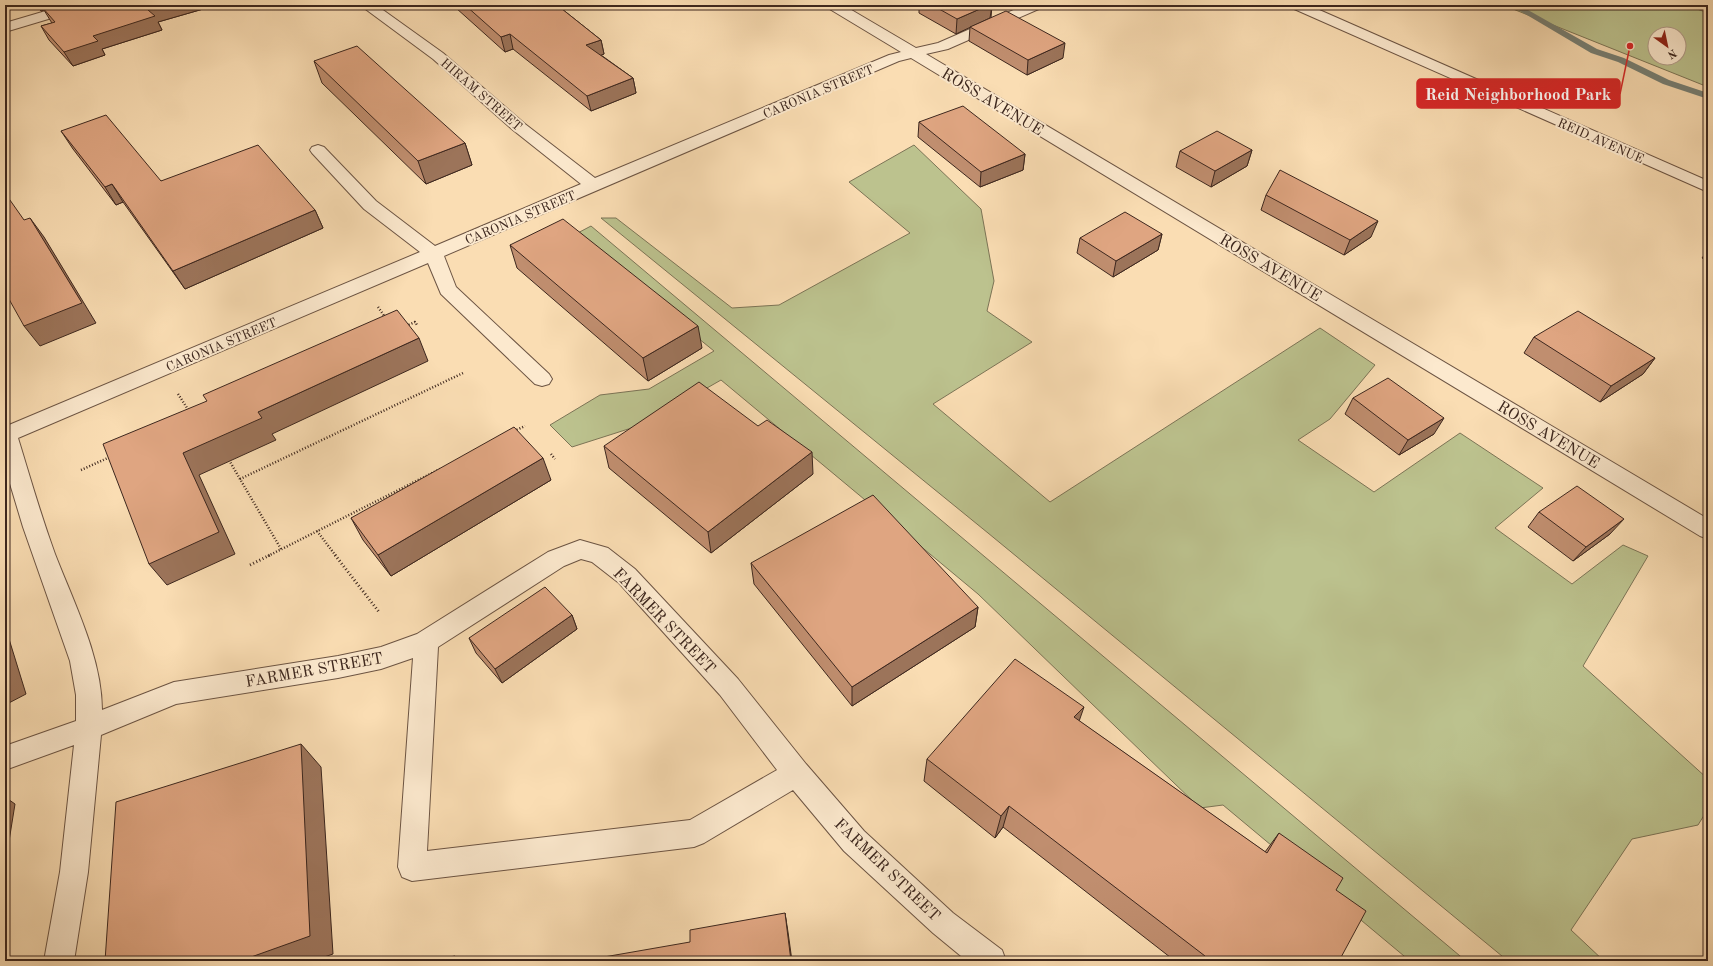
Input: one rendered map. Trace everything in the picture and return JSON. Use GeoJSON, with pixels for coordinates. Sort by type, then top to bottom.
{"type":"FeatureCollection","features":[{"type":"Feature","properties":{"kind":"street"},"geometry":{"type":"LineString","coordinates":[[5,28],[80,5]]}},
{"type":"Feature","properties":{"kind":"street","name":"HIRAM STREET"},"geometry":{"type":"LineString","coordinates":[[367,5],[438,56],[519,127],[594,186]]}},
{"type":"Feature","properties":{"kind":"street","name":"ROSS AVENUE"},"geometry":{"type":"LineString","coordinates":[[834,5],[1708,530]]}},
{"type":"Feature","properties":{"kind":"street","name":"CARONIA STREET"},"geometry":{"type":"LineString","coordinates":[[6,433],[434,254],[894,58],[943,46],[1036,5]]}},
{"type":"Feature","properties":{"kind":"street","name":"REID AVENUE"},"geometry":{"type":"LineString","coordinates":[[1297,5],[1708,187]]}},
{"type":"Feature","properties":{"kind":"street"},"geometry":{"type":"LineString","coordinates":[[318,150],[370,205],[434,254],[448,290],[542,379]]}},
{"type":"Feature","properties":{"kind":"street"},"geometry":{"type":"LineString","coordinates":[[6,433],[34,527],[83,661],[89,695],[89,728],[74,872],[59,961]]}},
{"type":"Feature","properties":{"kind":"street","name":"FARMER STREET"},"geometry":{"type":"LineString","coordinates":[[5,758],[89,728],[174,693],[338,667],[381,658],[426,642],[556,559],[580,549],[600,555],[627,576],[729,687],[796,773],[854,841],[943,923],[991,961]]}},
{"type":"Feature","properties":{"kind":"street"},"geometry":{"type":"LineString","coordinates":[[426,642],[412,867],[694,833],[796,773]]}},
{"type":"Feature","properties":{"kind":"path"},"geometry":{"type":"LineString","coordinates":[[378,307],[386,319]]}},
{"type":"Feature","properties":{"kind":"path"},"geometry":{"type":"LineString","coordinates":[[402,328],[415,322],[417,325]]}},
{"type":"Feature","properties":{"kind":"path"},"geometry":{"type":"LineString","coordinates":[[240,479],[464,373]]}},
{"type":"Feature","properties":{"kind":"path"},"geometry":{"type":"LineString","coordinates":[[178,394],[190,413]]}},
{"type":"Feature","properties":{"kind":"path"},"geometry":{"type":"LineString","coordinates":[[513,432],[524,426]]}},
{"type":"Feature","properties":{"kind":"path"},"geometry":{"type":"LineString","coordinates":[[81,470],[117,454]]}},
{"type":"Feature","properties":{"kind":"path"},"geometry":{"type":"LineString","coordinates":[[226,454],[281,549]]}},
{"type":"Feature","properties":{"kind":"path"},"geometry":{"type":"LineString","coordinates":[[551,454],[555,459]]}},
{"type":"Feature","properties":{"kind":"path"},"geometry":{"type":"LineString","coordinates":[[250,565],[443,467]]}},
{"type":"Feature","properties":{"kind":"path"},"geometry":{"type":"LineString","coordinates":[[318,530],[379,612]]}},
{"type":"Feature","properties":{"kind":"green space"},"geometry":{"type":"Polygon","coordinates":[[[1503,5],[1686,5],[1708,13],[1708,87],[1656,66],[1687,66],[1687,26],[1647,26],[1647,63],[1503,5]]]}},
{"type":"Feature","properties":{"kind":"green space"},"geometry":{"type":"Polygon","coordinates":[[[914,145],[981,209],[994,281],[987,311],[1032,342],[933,404],[1050,502],[1320,328],[1375,365],[1330,419],[1298,440],[1374,492],[1460,433],[1543,488],[1495,528],[1572,584],[1623,545],[1648,556],[1583,666],[1708,779],[1708,809],[1698,825],[1632,839],[1571,930],[1604,961],[1508,961],[988,533],[601,218],[616,218],[732,308],[779,305],[910,233],[849,182],[914,145]]]}},
{"type":"Feature","properties":{"kind":"green space"},"geometry":{"type":"Polygon","coordinates":[[[591,226],[1466,961],[1410,961],[1223,805],[1200,808],[978,594],[721,380],[644,424],[572,447],[550,425],[600,395],[649,389],[714,351],[572,236],[591,226]]]}},
{"type":"Feature","properties":{"kind":"building"},"geometry":{"type":"Polygon","coordinates":[[[48,5],[165,5],[148,10],[155,16],[93,36],[98,41],[64,52],[41,26],[55,22],[42,7],[48,5]]]}},
{"type":"Feature","properties":{"kind":"building"},"geometry":{"type":"Polygon","coordinates":[[[465,5],[557,5],[601,40],[586,45],[633,78],[587,96],[510,34],[501,37],[465,5]]]}},
{"type":"Feature","properties":{"kind":"building"},"geometry":{"type":"Polygon","coordinates":[[[932,5],[989,5],[957,19],[932,5]]]}},
{"type":"Feature","properties":{"kind":"building"},"geometry":{"type":"Polygon","coordinates":[[[1006,11],[1065,43],[1028,60],[970,27],[1006,11]]]}},
{"type":"Feature","properties":{"kind":"building"},"geometry":{"type":"Polygon","coordinates":[[[357,46],[465,143],[418,161],[314,61],[357,46]]]}},
{"type":"Feature","properties":{"kind":"building"},"geometry":{"type":"Polygon","coordinates":[[[963,106],[1025,154],[981,172],[919,122],[963,106]]]}},
{"type":"Feature","properties":{"kind":"building"},"geometry":{"type":"Polygon","coordinates":[[[106,115],[161,181],[258,145],[315,210],[173,271],[112,184],[105,187],[61,131],[106,115]]]}},
{"type":"Feature","properties":{"kind":"building"},"geometry":{"type":"Polygon","coordinates":[[[1217,131],[1252,150],[1215,171],[1180,151],[1217,131]]]}},
{"type":"Feature","properties":{"kind":"building"},"geometry":{"type":"Polygon","coordinates":[[[1280,170],[1378,221],[1350,240],[1266,195],[1280,170]]]}},
{"type":"Feature","properties":{"kind":"building"},"geometry":{"type":"Polygon","coordinates":[[[5,193],[24,220],[30,218],[82,303],[24,326],[5,292],[5,193]]]}},
{"type":"Feature","properties":{"kind":"building"},"geometry":{"type":"Polygon","coordinates":[[[1125,212],[1162,234],[1116,261],[1080,238],[1125,212]]]}},
{"type":"Feature","properties":{"kind":"building"},"geometry":{"type":"Polygon","coordinates":[[[563,219],[698,326],[643,358],[510,245],[563,219]]]}},
{"type":"Feature","properties":{"kind":"building"},"geometry":{"type":"Polygon","coordinates":[[[397,310],[419,338],[258,412],[262,418],[183,453],[219,532],[149,564],[103,444],[207,401],[203,395],[397,310]]]}},
{"type":"Feature","properties":{"kind":"building"},"geometry":{"type":"Polygon","coordinates":[[[1578,311],[1655,358],[1611,386],[1534,337],[1578,311]]]}},
{"type":"Feature","properties":{"kind":"building"},"geometry":{"type":"Polygon","coordinates":[[[1388,378],[1444,418],[1408,440],[1353,398],[1388,378]]]}},
{"type":"Feature","properties":{"kind":"building"},"geometry":{"type":"Polygon","coordinates":[[[699,382],[758,426],[767,420],[812,452],[708,532],[604,446],[699,382]]]}},
{"type":"Feature","properties":{"kind":"building"},"geometry":{"type":"Polygon","coordinates":[[[514,427],[543,458],[378,555],[351,518],[514,427]]]}},
{"type":"Feature","properties":{"kind":"building"},"geometry":{"type":"Polygon","coordinates":[[[1577,486],[1624,519],[1586,547],[1539,512],[1577,486]]]}},
{"type":"Feature","properties":{"kind":"building"},"geometry":{"type":"Polygon","coordinates":[[[873,495],[978,607],[852,687],[751,563],[873,495]]]}},
{"type":"Feature","properties":{"kind":"building"},"geometry":{"type":"Polygon","coordinates":[[[545,587],[572,615],[495,669],[469,638],[545,587]]]}},
{"type":"Feature","properties":{"kind":"building"},"geometry":{"type":"Polygon","coordinates":[[[1015,659],[1084,707],[1074,717],[1267,853],[1279,833],[1343,878],[1336,890],[1366,911],[1339,961],[1202,961],[1205,956],[1009,806],[1001,816],[927,759],[1015,659]]]}},
{"type":"Feature","properties":{"kind":"building"},"geometry":{"type":"Polygon","coordinates":[[[301,744],[310,936],[240,961],[105,961],[116,802],[301,744]]]}},
{"type":"Feature","properties":{"kind":"building"},"geometry":{"type":"Polygon","coordinates":[[[785,913],[791,961],[581,961],[690,942],[690,930],[785,913]]]}},
{"type":"Feature","properties":{"kind":"building"},"geometry":{"type":"Polygon","coordinates":[[[455,956],[454,961],[427,961],[455,956]]]}},
{"type":"Feature","properties":{"kind":"waterway"},"geometry":{"type":"LineString","coordinates":[[1514,5],[1594,51],[1621,60],[1666,82],[1708,96]]}},
{"type":"Feature","properties":{"kind":"place","name":"Reid Neighborhood Park"},"geometry":{"type":"Point","coordinates":[1630,46]}}]}
